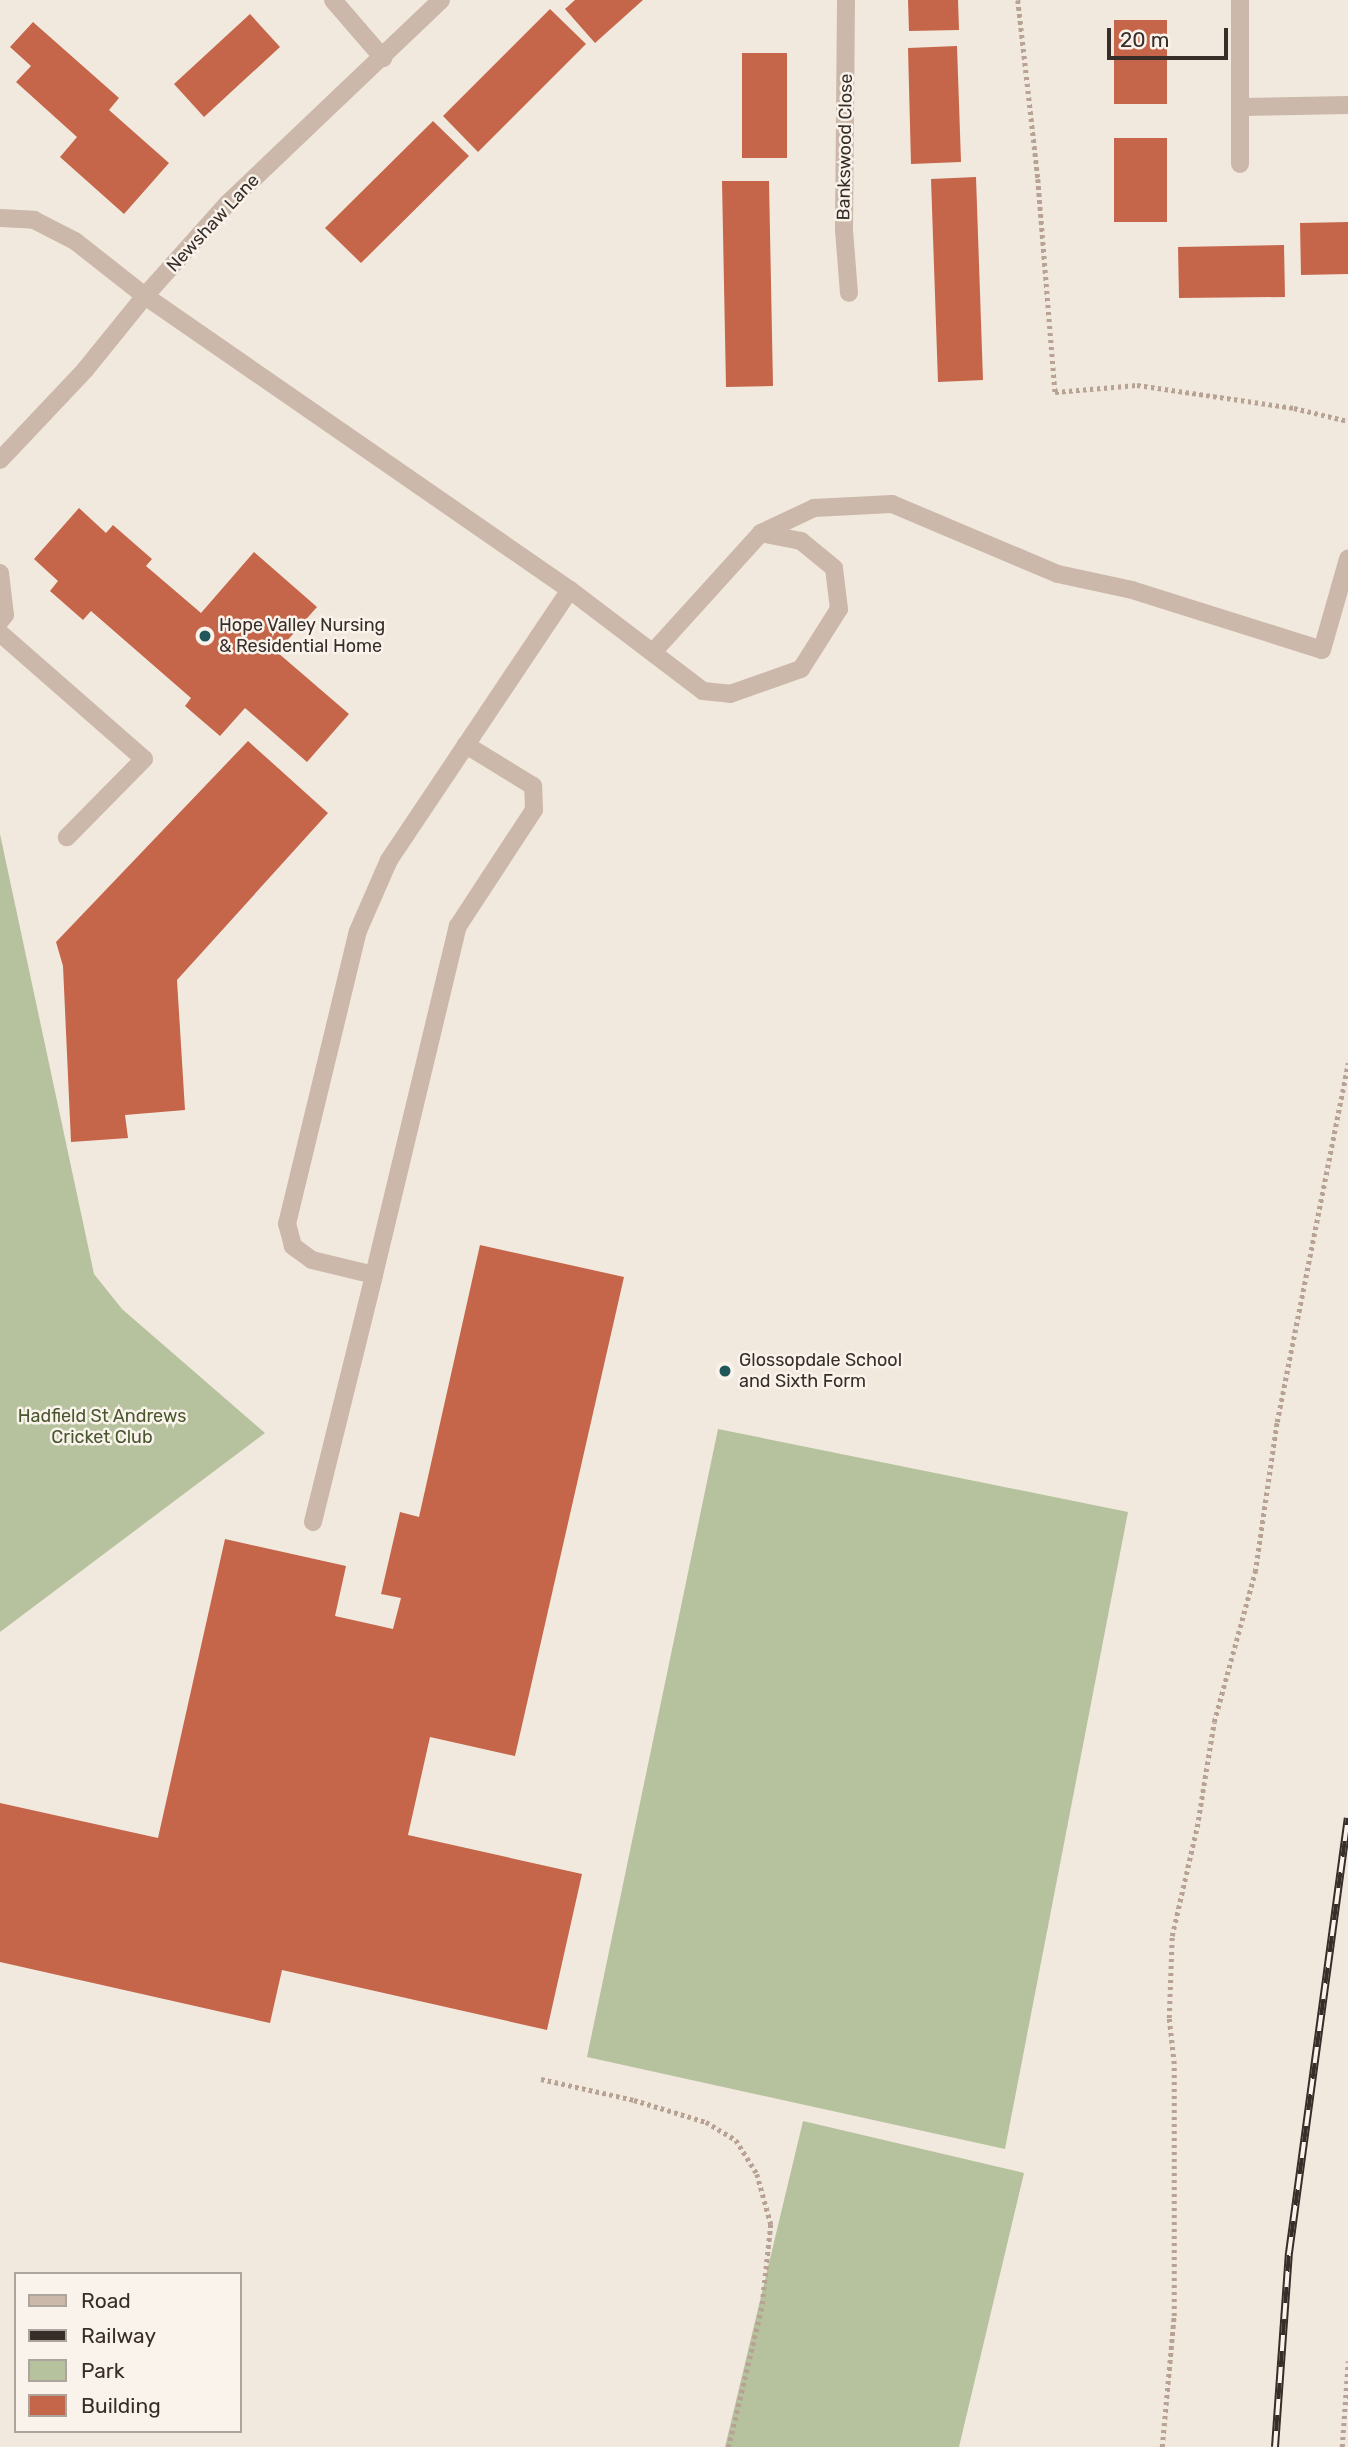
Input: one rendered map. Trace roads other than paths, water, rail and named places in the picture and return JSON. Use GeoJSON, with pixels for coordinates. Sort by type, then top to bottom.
{"type":"FeatureCollection","features":[{"type":"Feature","properties":{"kind":"street"},"geometry":{"type":"LineString","coordinates":[[333,0],[383,58]]}},
{"type":"Feature","properties":{"kind":"street","name":"Newshaw Lane"},"geometry":{"type":"LineString","coordinates":[[0,460],[85,370],[145,296],[228,203],[441,0]]}},
{"type":"Feature","properties":{"kind":"street","name":"Bankswood Close"},"geometry":{"type":"LineString","coordinates":[[846,0],[844,230],[849,293]]}},
{"type":"Feature","properties":{"kind":"street"},"geometry":{"type":"LineString","coordinates":[[1240,0],[1240,164]]}},
{"type":"Feature","properties":{"kind":"street"},"geometry":{"type":"LineString","coordinates":[[1241,107],[1348,105]]}},
{"type":"Feature","properties":{"kind":"street"},"geometry":{"type":"LineString","coordinates":[[0,218],[34,220],[75,241],[145,296],[570,590],[654,651],[703,691],[730,694],[801,668],[839,609],[834,568],[802,541],[761,533]]}},
{"type":"Feature","properties":{"kind":"street"},"geometry":{"type":"LineString","coordinates":[[654,651],[761,533],[814,508],[892,504],[1058,574],[1132,590],[1322,650],[1348,559]]}},
{"type":"Feature","properties":{"kind":"street"},"geometry":{"type":"LineString","coordinates":[[0,573],[5,615],[0,621]]}},
{"type":"Feature","properties":{"kind":"street"},"geometry":{"type":"LineString","coordinates":[[374,1275],[312,1260],[293,1246],[287,1224],[358,931],[389,860],[570,590]]}},
{"type":"Feature","properties":{"kind":"street"},"geometry":{"type":"LineString","coordinates":[[0,633],[144,759],[66,837]]}},
{"type":"Feature","properties":{"kind":"street"},"geometry":{"type":"LineString","coordinates":[[313,1522],[458,926],[534,810],[533,786],[466,745]]}},
{"type":"Feature","properties":{"kind":"railway"},"geometry":{"type":"LineString","coordinates":[[1275,2447],[1289,2253],[1348,1818]]}},
{"type":"Feature","properties":{"kind":"place","name":"Hope Valley Nursing & Residential Home"},"geometry":{"type":"Point","coordinates":[205,636]}},
{"type":"Feature","properties":{"kind":"place","name":"Glossopdale School and Sixth Form"},"geometry":{"type":"Point","coordinates":[725,1371]}},
{"type":"Feature","properties":{"kind":"park label","name":"Hadfield St Andrews Cricket Club"},"geometry":{"type":"Point","coordinates":[102,1427]}}]}
